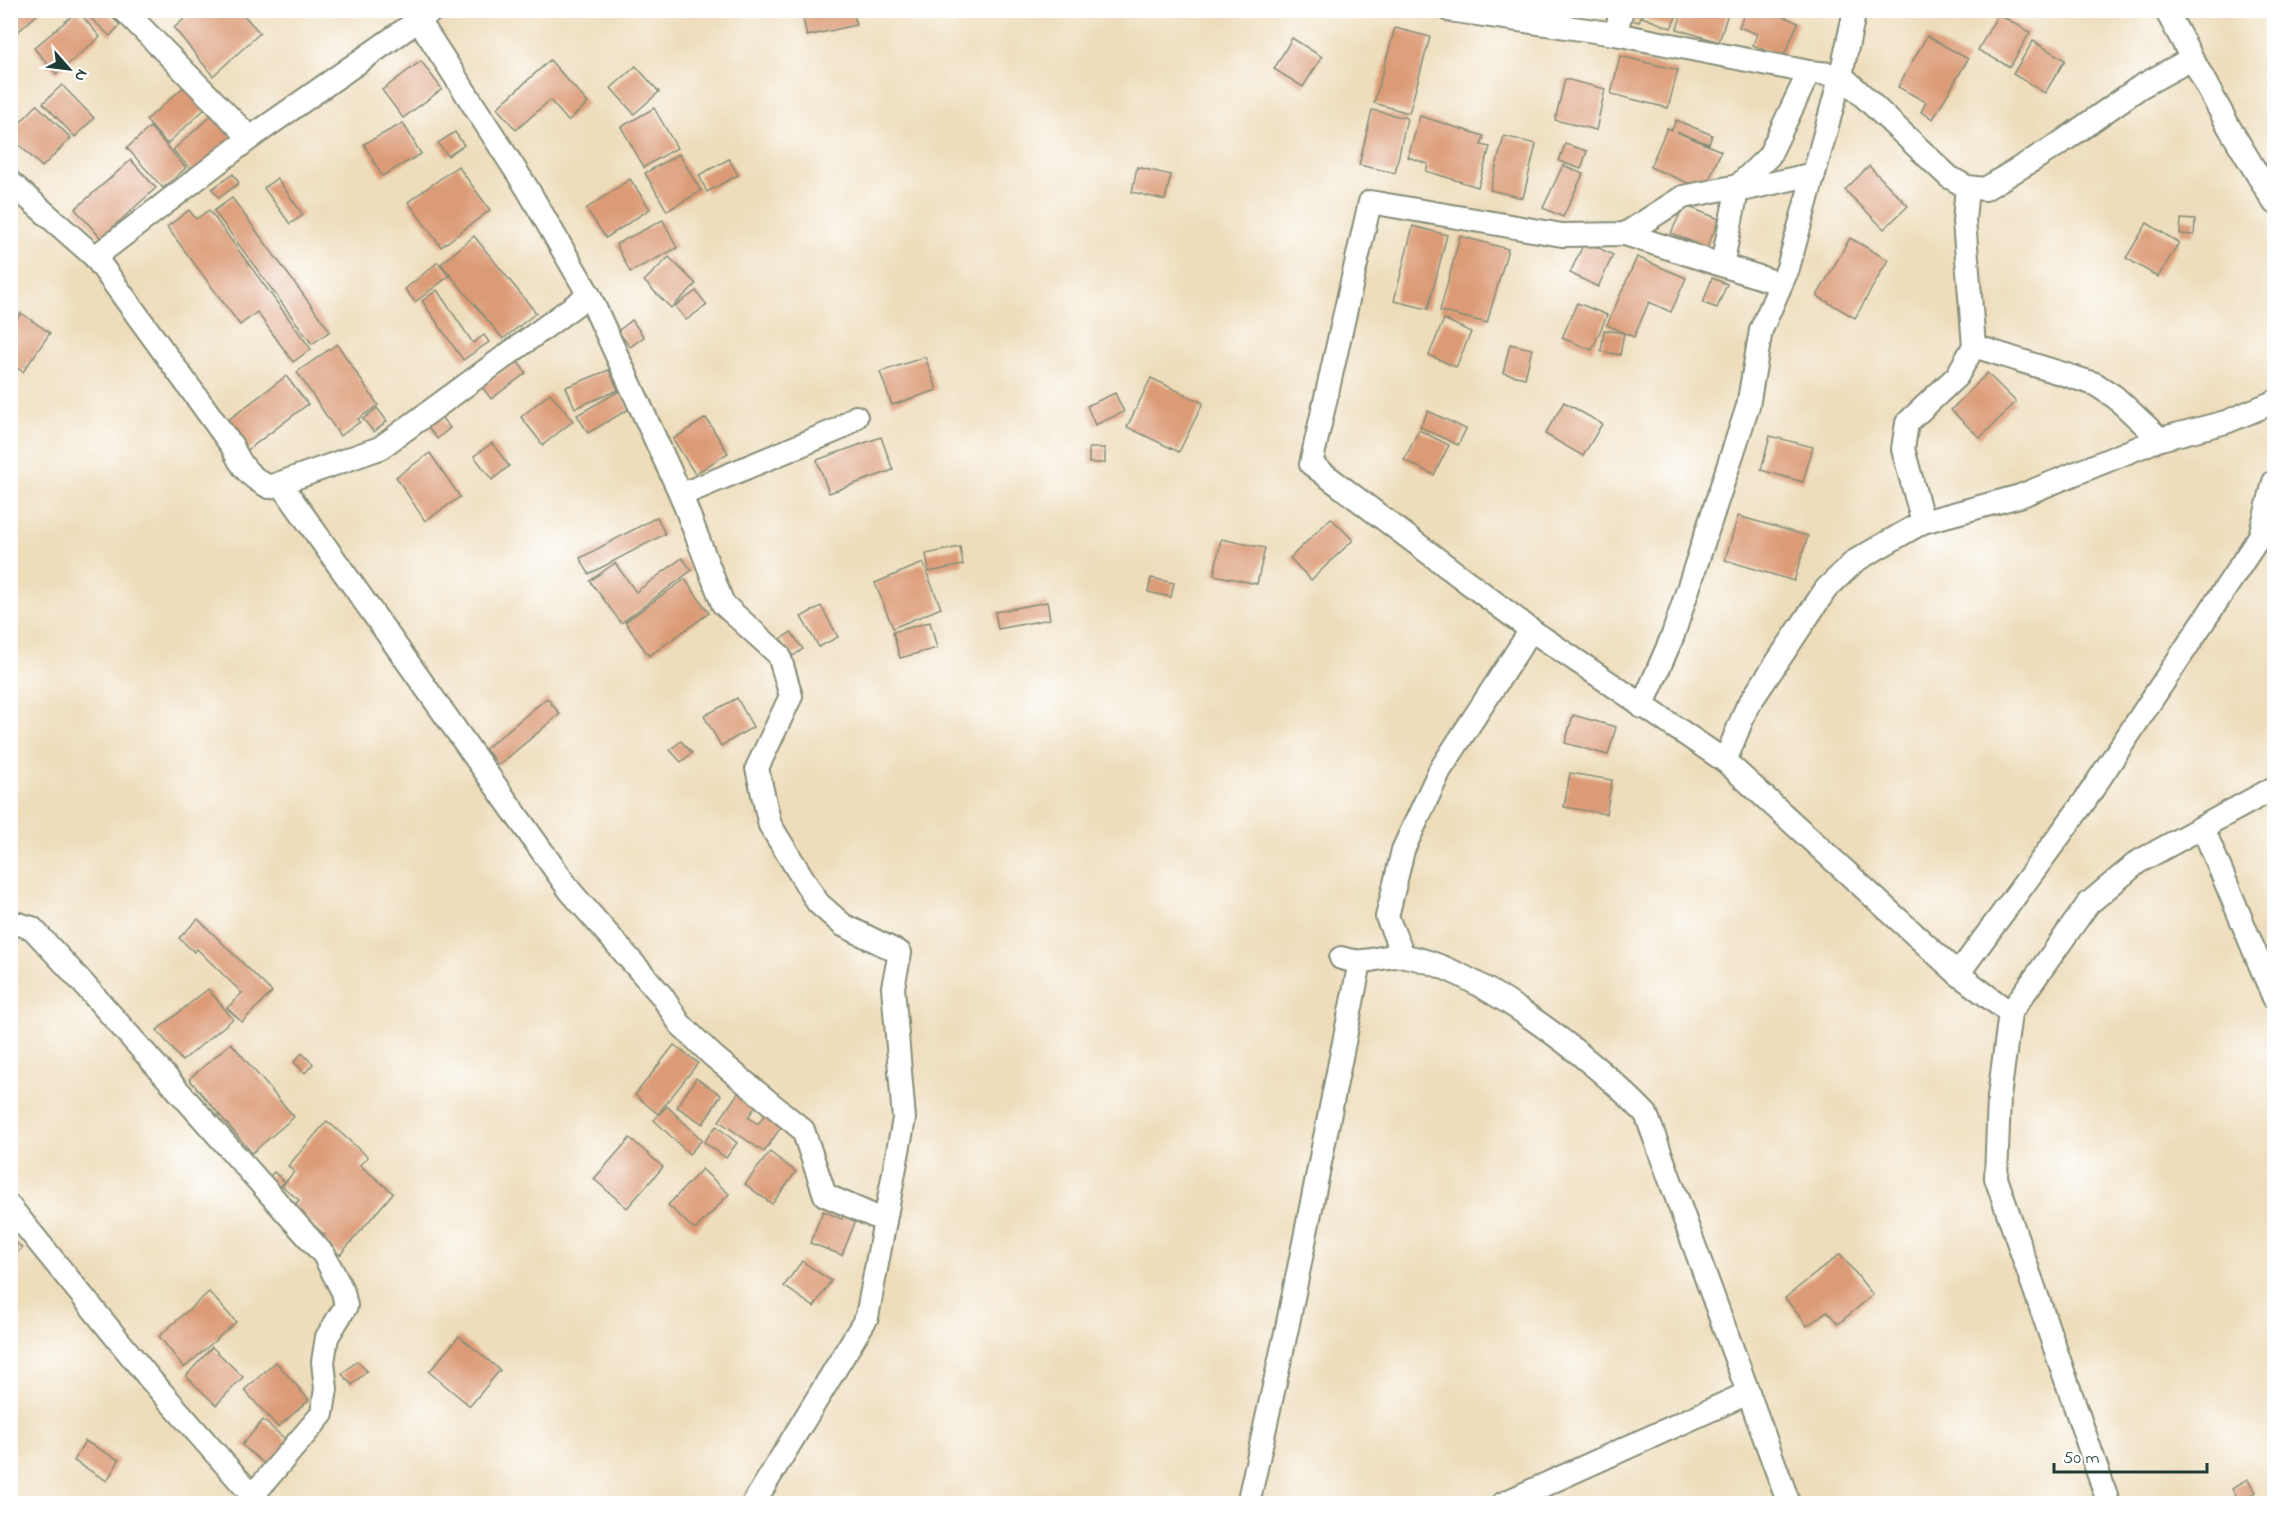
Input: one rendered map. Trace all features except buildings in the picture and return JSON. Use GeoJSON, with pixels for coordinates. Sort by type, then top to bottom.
{"type":"FeatureCollection","features":[{"type":"Feature","properties":{"kind":"street"},"geometry":{"type":"LineString","coordinates":[[124,10],[250,138]]}},
{"type":"Feature","properties":{"kind":"street"},"geometry":{"type":"LineString","coordinates":[[1449,10],[1615,34],[1809,72],[1841,75],[1949,177],[1967,187],[1984,189],[2018,170],[2140,87],[2191,59]]}},
{"type":"Feature","properties":{"kind":"street"},"geometry":{"type":"LineString","coordinates":[[1615,34],[1622,10]]}},
{"type":"Feature","properties":{"kind":"street"},"geometry":{"type":"LineString","coordinates":[[1642,707],[1680,613],[1748,406],[1761,330],[1781,284],[1814,174],[1841,75],[1855,10]]}},
{"type":"Feature","properties":{"kind":"street"},"geometry":{"type":"LineString","coordinates":[[2166,10],[2191,59],[2274,202]]}},
{"type":"Feature","properties":{"kind":"street"},"geometry":{"type":"LineString","coordinates":[[95,256],[250,138],[425,15],[589,295],[681,495],[723,604],[779,655],[791,696],[757,768],[770,825],[818,903],[843,925],[900,953],[893,987],[904,1119],[867,1317],[753,1503]]}},
{"type":"Feature","properties":{"kind":"street"},"geometry":{"type":"LineString","coordinates":[[1722,265],[1738,188],[1769,156],[1809,72]]}},
{"type":"Feature","properties":{"kind":"street"},"geometry":{"type":"LineString","coordinates":[[1625,234],[1683,197],[1814,174]]}},
{"type":"Feature","properties":{"kind":"street"},"geometry":{"type":"LineString","coordinates":[[10,182],[95,256],[232,446],[241,467],[255,480],[269,487],[380,448],[589,295]]}},
{"type":"Feature","properties":{"kind":"street"},"geometry":{"type":"LineString","coordinates":[[1923,522],[1903,449],[1907,423],[1957,376],[1974,346],[1964,221],[1967,187]]}},
{"type":"Feature","properties":{"kind":"street"},"geometry":{"type":"LineString","coordinates":[[1781,284],[1625,234],[1562,235],[1370,202],[1311,464],[1531,630],[1725,761],[1958,974],[2010,1013]]}},
{"type":"Feature","properties":{"kind":"street"},"geometry":{"type":"LineString","coordinates":[[1974,346],[2096,384],[2115,397],[2160,439]]}},
{"type":"Feature","properties":{"kind":"street"},"geometry":{"type":"LineString","coordinates":[[1725,761],[1747,706],[1826,589],[1855,561],[1923,522],[2020,496],[2160,439],[2226,422],[2274,402]]}},
{"type":"Feature","properties":{"kind":"street"},"geometry":{"type":"LineString","coordinates":[[681,495],[839,429],[856,417]]}},
{"type":"Feature","properties":{"kind":"street"},"geometry":{"type":"LineString","coordinates":[[1958,974],[2084,802],[2260,536],[2274,482]]}},
{"type":"Feature","properties":{"kind":"street"},"geometry":{"type":"LineString","coordinates":[[281,484],[571,892],[662,996],[680,1024],[713,1056],[802,1130],[825,1195],[885,1221]]}},
{"type":"Feature","properties":{"kind":"street"},"geometry":{"type":"LineString","coordinates":[[1403,955],[1387,917],[1403,850],[1440,770],[1531,630]]}},
{"type":"Feature","properties":{"kind":"street"},"geometry":{"type":"LineString","coordinates":[[2109,1503],[1995,1178],[1999,1097],[2010,1013],[2088,904],[2138,862],[2274,788]]}},
{"type":"Feature","properties":{"kind":"street"},"geometry":{"type":"LineString","coordinates":[[2203,828],[2274,998]]}},
{"type":"Feature","properties":{"kind":"street"},"geometry":{"type":"LineString","coordinates":[[10,925],[15,922],[32,928],[81,981],[324,1255],[343,1292],[346,1306],[327,1337],[323,1362],[326,1389],[322,1414],[257,1499],[150,1379],[10,1207]]}},
{"type":"Feature","properties":{"kind":"street"},"geometry":{"type":"LineString","coordinates":[[1248,1503],[1289,1316],[1351,960],[1403,955],[1451,970],[1505,1000],[1621,1087],[1646,1114],[1788,1503]]}},
{"type":"Feature","properties":{"kind":"street"},"geometry":{"type":"LineString","coordinates":[[1502,1503],[1748,1393]]}}]}
